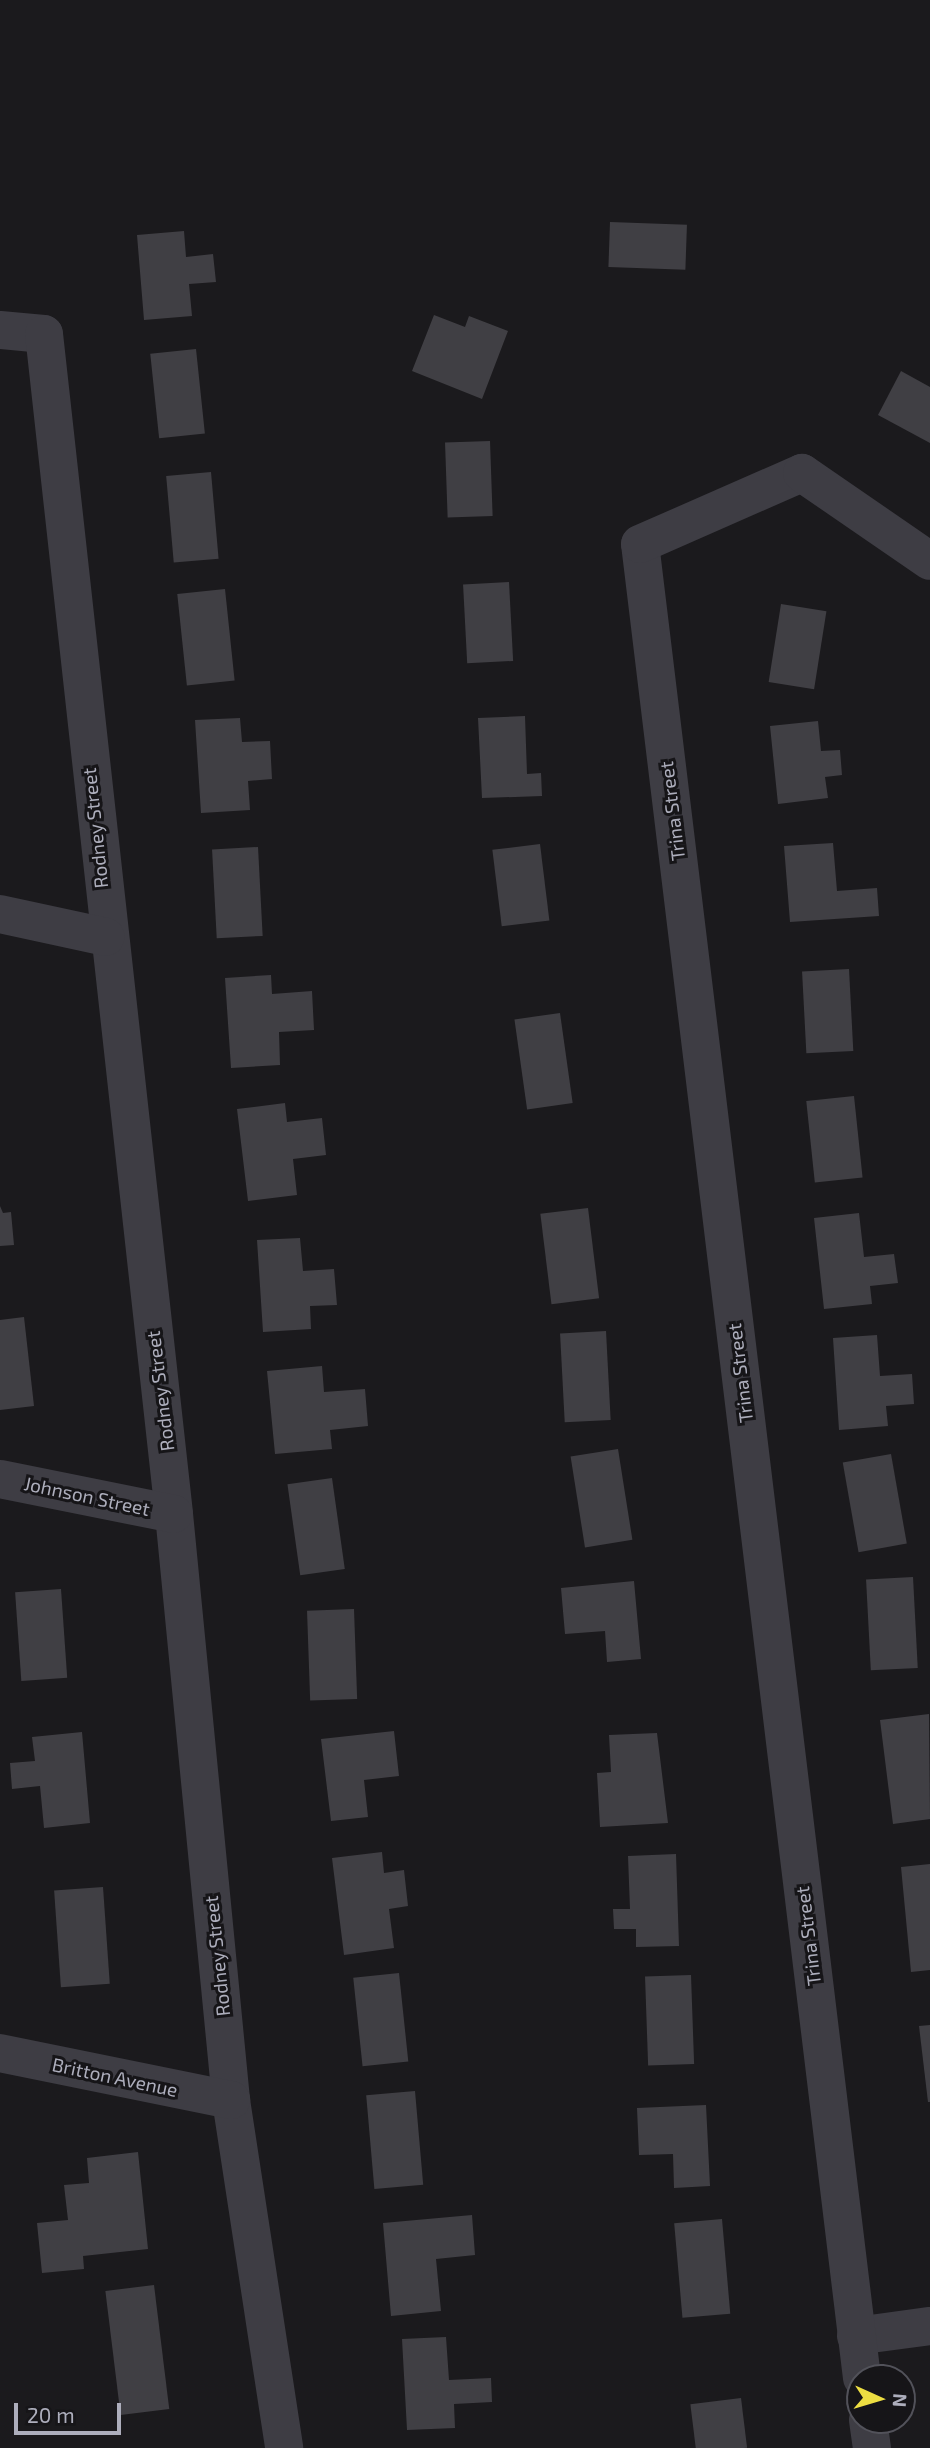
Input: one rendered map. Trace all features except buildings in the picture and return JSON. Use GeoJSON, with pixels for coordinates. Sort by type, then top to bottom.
{"type":"FeatureCollection","features":[{"type":"Feature","properties":{"kind":"street","name":"Rodney Street"},"geometry":{"type":"LineString","coordinates":[[0,330],[44,334],[106,937],[174,1514],[231,2100],[284,2448]]}},
{"type":"Feature","properties":{"kind":"street","name":"Trina Street"},"geometry":{"type":"LineString","coordinates":[[860,2364],[640,544],[802,473],[930,561]]}},
{"type":"Feature","properties":{"kind":"street"},"geometry":{"type":"LineString","coordinates":[[0,914],[106,937]]}},
{"type":"Feature","properties":{"kind":"street","name":"Johnson Street"},"geometry":{"type":"LineString","coordinates":[[0,1479],[174,1514]]}},
{"type":"Feature","properties":{"kind":"street","name":"Britton Avenue"},"geometry":{"type":"LineString","coordinates":[[0,2053],[231,2100]]}},
{"type":"Feature","properties":{"kind":"street"},"geometry":{"type":"LineString","coordinates":[[856,2336],[930,2326]]}}]}
